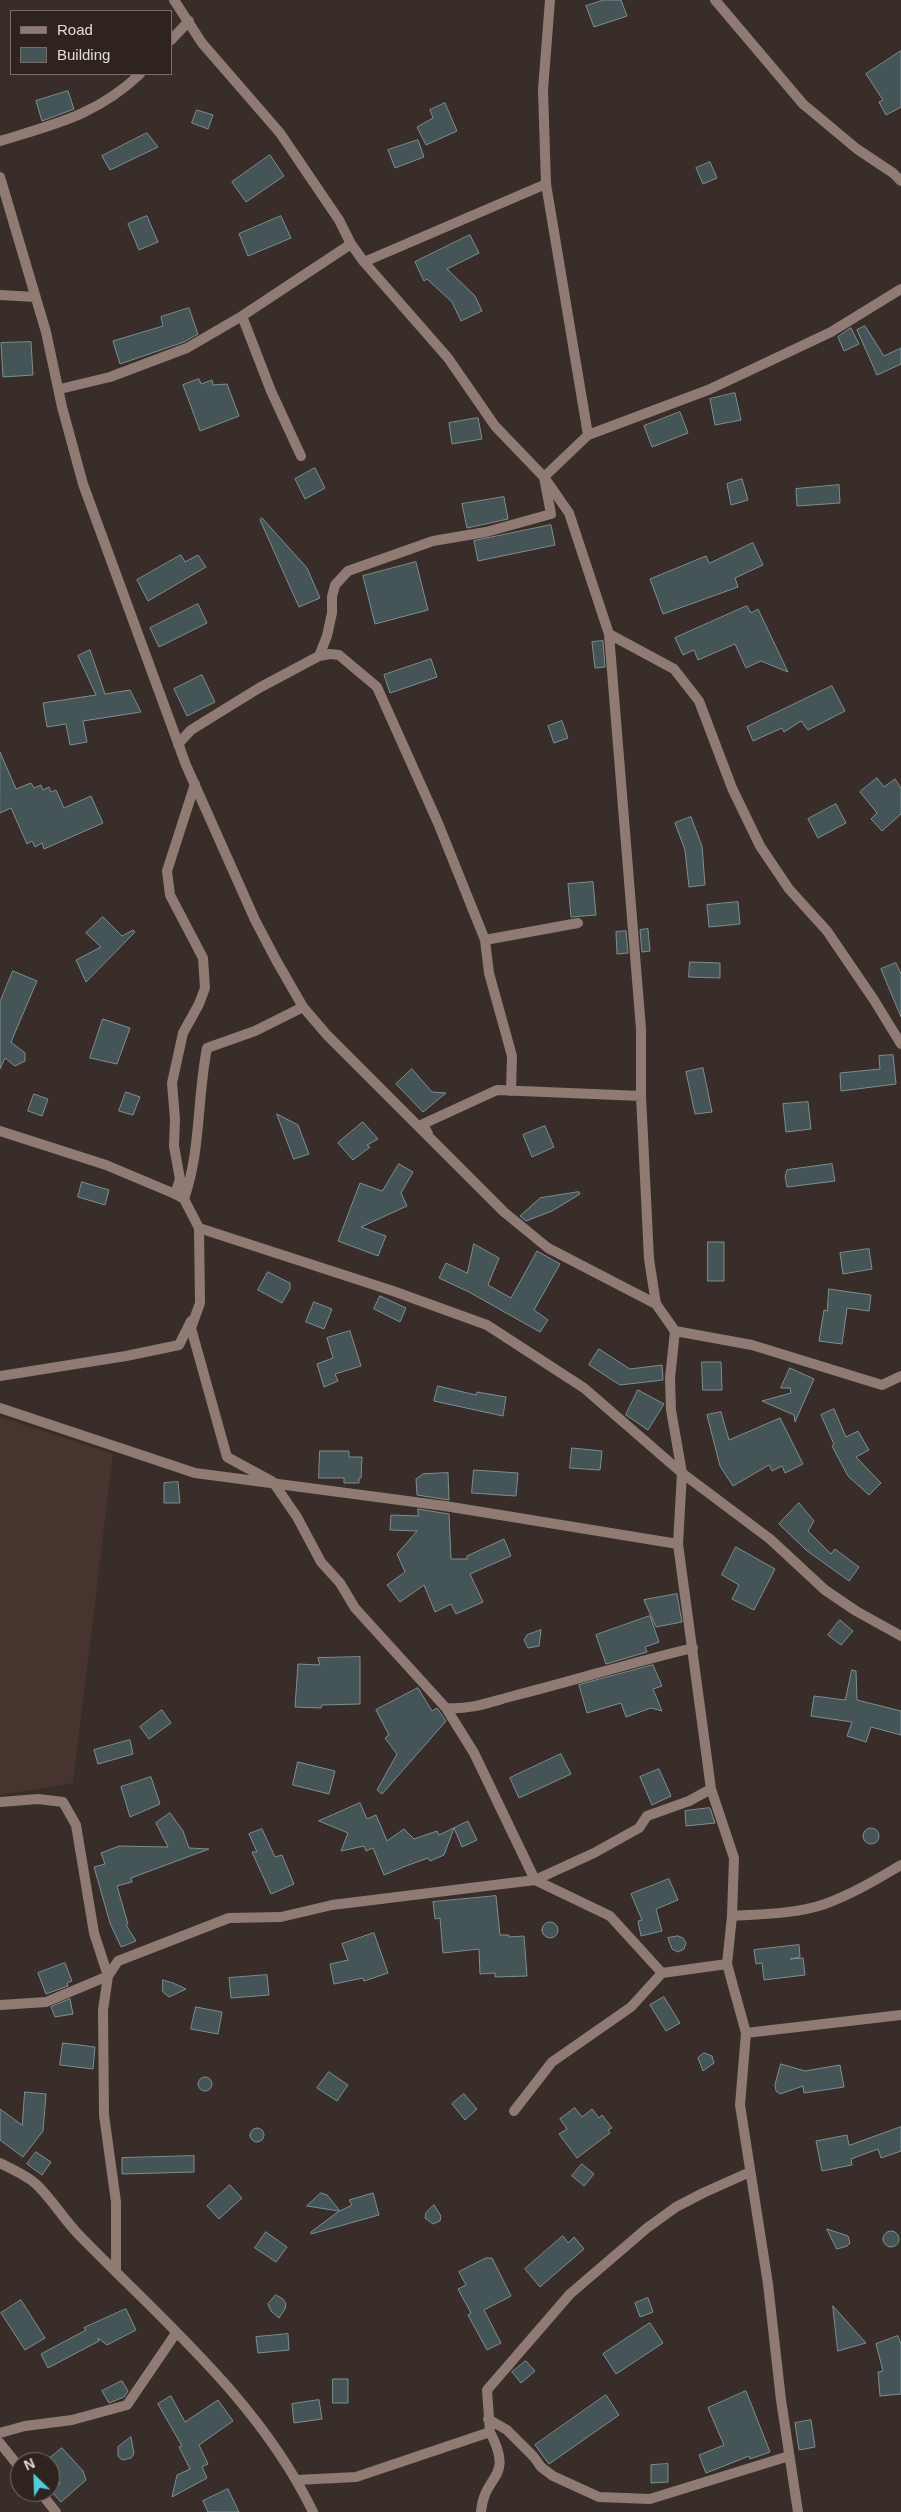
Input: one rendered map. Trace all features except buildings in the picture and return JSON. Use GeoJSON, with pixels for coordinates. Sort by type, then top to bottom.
{"type":"FeatureCollection","features":[{"type":"Feature","properties":{"kind":"street"},"geometry":{"type":"LineString","coordinates":[[174,0],[202,43],[280,133],[339,220],[351,244],[364,262],[448,358],[495,426],[544,477],[569,513],[608,634],[641,1029],[641,1096],[649,1259],[656,1304],[675,1331],[670,1378],[671,1410],[682,1473],[678,1544],[711,1789],[734,1858],[732,1916],[727,1964],[746,2033],[740,2105],[768,2284],[789,2456],[798,2512]]}},
{"type":"Feature","properties":{"kind":"street"},"geometry":{"type":"LineString","coordinates":[[550,0],[543,90],[546,184],[588,435]]}},
{"type":"Feature","properties":{"kind":"street"},"geometry":{"type":"LineString","coordinates":[[715,0],[803,104],[857,149],[893,173],[901,181]]}},
{"type":"Feature","properties":{"kind":"street"},"geometry":{"type":"LineString","coordinates":[[172,39],[189,21]]}},
{"type":"Feature","properties":{"kind":"street"},"geometry":{"type":"LineString","coordinates":[[0,141],[52,126],[80,115],[120,93],[139,75]]}},
{"type":"Feature","properties":{"kind":"street"},"geometry":{"type":"LineString","coordinates":[[0,177],[46,332],[59,392],[83,484],[186,765]]}},
{"type":"Feature","properties":{"kind":"street"},"geometry":{"type":"LineString","coordinates":[[364,262],[546,184]]}},
{"type":"Feature","properties":{"kind":"street"},"geometry":{"type":"LineString","coordinates":[[59,392],[60,389],[110,377],[187,348],[242,316],[351,244]]}},
{"type":"Feature","properties":{"kind":"street"},"geometry":{"type":"LineString","coordinates":[[544,477],[588,435],[708,390],[766,363],[830,332],[901,289]]}},
{"type":"Feature","properties":{"kind":"street"},"geometry":{"type":"LineString","coordinates":[[0,295],[35,297]]}},
{"type":"Feature","properties":{"kind":"street"},"geometry":{"type":"LineString","coordinates":[[242,316],[259,354],[271,391],[301,456]]}},
{"type":"Feature","properties":{"kind":"street"},"geometry":{"type":"LineString","coordinates":[[319,656],[327,636],[335,585],[348,571],[433,541],[486,532],[550,514],[544,477]]}},
{"type":"Feature","properties":{"kind":"street"},"geometry":{"type":"LineString","coordinates":[[608,634],[674,669],[699,701],[732,788],[760,846],[789,889],[827,932],[874,1000],[901,1044]]}},
{"type":"Feature","properties":{"kind":"street"},"geometry":{"type":"LineString","coordinates":[[511,1091],[512,1056],[488,972],[485,940],[438,823],[376,686],[339,655],[319,656],[259,688],[191,730],[178,744],[186,765],[255,920],[303,1007],[327,1036],[504,1212],[548,1248],[656,1304]]}},
{"type":"Feature","properties":{"kind":"street"},"geometry":{"type":"LineString","coordinates":[[179,1197],[180,1179],[174,1146],[175,1119],[172,1083],[183,1034],[206,988],[203,958],[170,895],[167,871],[195,784]]}},
{"type":"Feature","properties":{"kind":"street"},"geometry":{"type":"LineString","coordinates":[[485,940],[578,923]]}},
{"type":"Feature","properties":{"kind":"street"},"geometry":{"type":"LineString","coordinates":[[179,1197],[192,1174],[202,1074],[207,1048],[255,1031],[303,1007]]}},
{"type":"Feature","properties":{"kind":"street"},"geometry":{"type":"LineString","coordinates":[[430,1139],[423,1124],[497,1090],[641,1096]]}},
{"type":"Feature","properties":{"kind":"street"},"geometry":{"type":"LineString","coordinates":[[0,1131],[106,1165],[179,1197],[199,1228],[200,1303],[191,1328],[227,1457],[273,1482],[297,1517],[321,1562],[340,1583],[355,1608],[446,1708],[474,1753],[535,1880],[610,1916],[626,1936],[662,1973]]}},
{"type":"Feature","properties":{"kind":"street"},"geometry":{"type":"LineString","coordinates":[[199,1228],[393,1291],[487,1325],[584,1388],[682,1473],[770,1539],[825,1590],[856,1611],[901,1636]]}},
{"type":"Feature","properties":{"kind":"street"},"geometry":{"type":"LineString","coordinates":[[0,1376],[126,1356],[179,1345],[200,1303]]}},
{"type":"Feature","properties":{"kind":"street"},"geometry":{"type":"LineString","coordinates":[[675,1331],[752,1345],[882,1385],[901,1376]]}},
{"type":"Feature","properties":{"kind":"street"},"geometry":{"type":"LineString","coordinates":[[0,1408],[195,1473],[446,1506],[678,1544]]}},
{"type":"Feature","properties":{"kind":"street"},"geometry":{"type":"LineString","coordinates":[[446,1708],[464,1710],[562,1684],[633,1662],[693,1648]]}},
{"type":"Feature","properties":{"kind":"street"},"geometry":{"type":"LineString","coordinates":[[116,2270],[116,2202],[104,2115],[103,2010],[108,1976],[118,1961],[229,1918],[281,1917],[332,1904],[535,1880],[594,1853],[639,1828],[647,1816],[689,1801],[711,1789]]}},
{"type":"Feature","properties":{"kind":"street"},"geometry":{"type":"LineString","coordinates":[[0,1802],[38,1799],[63,1802],[76,1825],[94,1933],[108,1976]]}},
{"type":"Feature","properties":{"kind":"street"},"geometry":{"type":"LineString","coordinates":[[732,1916],[776,1913],[823,1905],[861,1889],[901,1865]]}},
{"type":"Feature","properties":{"kind":"street"},"geometry":{"type":"LineString","coordinates":[[514,2111],[552,2062],[631,2007],[662,1973],[727,1964]]}},
{"type":"Feature","properties":{"kind":"street"},"geometry":{"type":"LineString","coordinates":[[0,2005],[46,2002],[108,1976]]}},
{"type":"Feature","properties":{"kind":"street"},"geometry":{"type":"LineString","coordinates":[[746,2033],[901,2015]]}},
{"type":"Feature","properties":{"kind":"street"},"geometry":{"type":"LineString","coordinates":[[0,2163],[35,2183],[80,2236],[116,2270],[233,2392],[278,2450],[298,2480],[313,2512]]}},
{"type":"Feature","properties":{"kind":"street"},"geometry":{"type":"LineString","coordinates":[[481,2512],[485,2494],[500,2470],[499,2450],[490,2432],[487,2390],[570,2294],[648,2228],[676,2207],[730,2179],[750,2172]]}},
{"type":"Feature","properties":{"kind":"street"},"geometry":{"type":"LineString","coordinates":[[0,2433],[25,2426],[72,2420],[127,2405],[176,2334]]}},
{"type":"Feature","properties":{"kind":"street"},"geometry":{"type":"LineString","coordinates":[[488,2419],[507,2430],[534,2456],[541,2467],[553,2476],[599,2497],[650,2499],[789,2456]]}},
{"type":"Feature","properties":{"kind":"street"},"geometry":{"type":"LineString","coordinates":[[298,2480],[356,2476],[490,2432]]}},
{"type":"Feature","properties":{"kind":"street"},"geometry":{"type":"LineString","coordinates":[[0,2443],[10,2456]]}},
{"type":"Feature","properties":{"kind":"street"},"geometry":{"type":"LineString","coordinates":[[48,2502],[56,2512]]}},
{"type":"Feature","properties":{"kind":"shaded area"},"geometry":{"type":"Polygon","coordinates":[[[0,1417],[113,1454],[73,1783],[0,1795],[0,1417]]]}}]}
